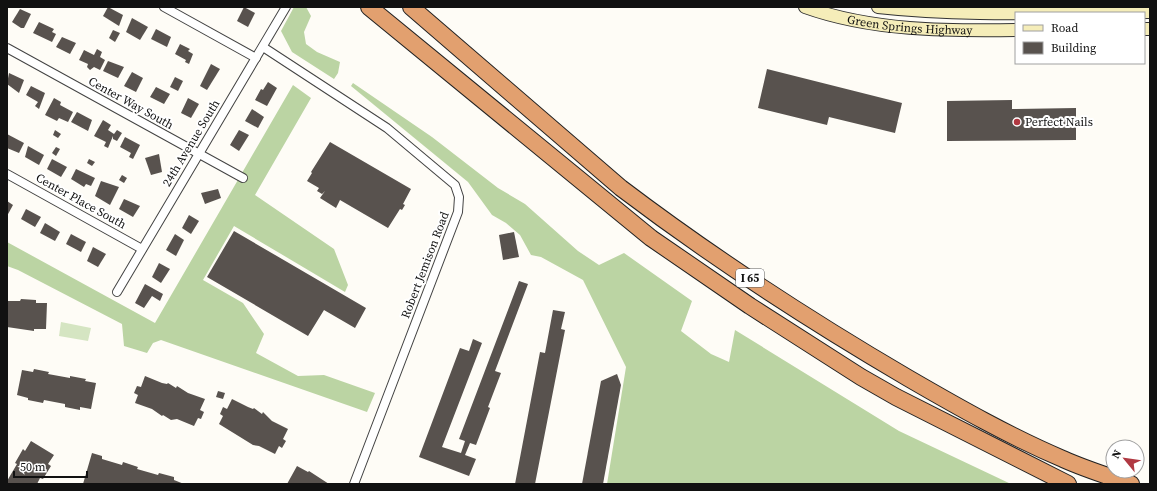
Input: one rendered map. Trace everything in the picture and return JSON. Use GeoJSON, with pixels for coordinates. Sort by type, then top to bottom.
{"type":"FeatureCollection","features":[{"type":"Feature","properties":{"kind":"highway","name":"I 65"},"geometry":{"type":"LineString","coordinates":[[369,7],[652,238],[750,306],[860,376],[896,397],[1068,484]]}},
{"type":"Feature","properties":{"kind":"highway","name":"I 65"},"geometry":{"type":"LineString","coordinates":[[411,7],[621,188],[654,213],[806,316],[940,396],[1017,438],[1064,460],[1131,484]]}},
{"type":"Feature","properties":{"kind":"main road","name":"Green Springs Highway"},"geometry":{"type":"LineString","coordinates":[[805,7],[821,13],[867,23],[924,30],[1015,30]]}},
{"type":"Feature","properties":{"kind":"main road","name":"Green Springs Highway"},"geometry":{"type":"LineString","coordinates":[[878,7],[913,11],[1150,12]]}},
{"type":"Feature","properties":{"kind":"street"},"geometry":{"type":"LineString","coordinates":[[164,7],[256,58]]}},
{"type":"Feature","properties":{"kind":"street","name":"24th Avenue South"},"geometry":{"type":"LineString","coordinates":[[117,292],[286,7]]}},
{"type":"Feature","properties":{"kind":"street","name":"Robert Jemison Road"},"geometry":{"type":"LineString","coordinates":[[263,47],[387,128],[455,185],[459,197],[458,212],[354,484]]}},
{"type":"Feature","properties":{"kind":"street","name":"Center Way South"},"geometry":{"type":"LineString","coordinates":[[7,48],[243,178]]}},
{"type":"Feature","properties":{"kind":"street","name":"Center Place South"},"geometry":{"type":"LineString","coordinates":[[7,174],[142,249]]}},
{"type":"Feature","properties":{"kind":"green space"},"geometry":{"type":"Polygon","coordinates":[[[294,7],[306,7],[311,16],[304,32],[306,44],[317,52],[340,62],[338,73],[334,79],[292,52],[281,31],[294,7]]]}},
{"type":"Feature","properties":{"kind":"green space"},"geometry":{"type":"Polygon","coordinates":[[[353,83],[432,137],[498,188],[525,204],[578,251],[599,265],[624,253],[692,301],[681,331],[711,354],[729,362],[735,330],[899,431],[1011,484],[607,484],[626,367],[583,280],[541,257],[531,255],[520,235],[506,223],[492,215],[468,182],[351,86],[353,83]]]}},
{"type":"Feature","properties":{"kind":"green space"},"geometry":{"type":"Polygon","coordinates":[[[293,85],[311,98],[255,195],[334,249],[348,285],[345,292],[234,226],[203,280],[243,303],[264,334],[256,353],[298,376],[324,375],[375,393],[367,412],[161,340],[153,343],[147,353],[124,346],[122,324],[18,270],[7,266],[7,242],[155,323],[293,85]]]}},
{"type":"Feature","properties":{"kind":"green space"},"geometry":{"type":"Polygon","coordinates":[[[61,322],[91,328],[88,341],[59,336],[61,322]]]}},
{"type":"Feature","properties":{"kind":"building"},"geometry":{"type":"Polygon","coordinates":[[[108,7],[123,15],[119,26],[103,16],[108,7]]]}},
{"type":"Feature","properties":{"kind":"building"},"geometry":{"type":"Polygon","coordinates":[[[244,7],[255,13],[248,27],[237,21],[244,7]]]}},
{"type":"Feature","properties":{"kind":"building"},"geometry":{"type":"Polygon","coordinates":[[[20,9],[31,14],[24,28],[21,28],[12,22],[20,9]]]}},
{"type":"Feature","properties":{"kind":"building"},"geometry":{"type":"Polygon","coordinates":[[[132,18],[148,27],[140,40],[126,32],[132,18]]]}},
{"type":"Feature","properties":{"kind":"building"},"geometry":{"type":"Polygon","coordinates":[[[39,22],[54,29],[52,32],[56,34],[52,42],[33,33],[39,22]]]}},
{"type":"Feature","properties":{"kind":"building"},"geometry":{"type":"Polygon","coordinates":[[[156,29],[171,37],[167,47],[151,39],[156,29]]]}},
{"type":"Feature","properties":{"kind":"building"},"geometry":{"type":"Polygon","coordinates":[[[113,30],[120,33],[115,42],[109,38],[113,30]]]}},
{"type":"Feature","properties":{"kind":"building"},"geometry":{"type":"Polygon","coordinates":[[[62,37],[76,43],[70,54],[56,47],[62,37]]]}},
{"type":"Feature","properties":{"kind":"building"},"geometry":{"type":"Polygon","coordinates":[[[180,44],[190,49],[188,51],[193,54],[189,64],[185,62],[186,60],[175,54],[180,44]]]}},
{"type":"Feature","properties":{"kind":"building"},"geometry":{"type":"Polygon","coordinates":[[[97,49],[102,52],[100,57],[105,60],[100,70],[94,67],[90,70],[87,67],[88,64],[79,60],[84,50],[94,55],[97,49]]]}},
{"type":"Feature","properties":{"kind":"building"},"geometry":{"type":"Polygon","coordinates":[[[108,61],[124,67],[118,78],[103,71],[108,61]]]}},
{"type":"Feature","properties":{"kind":"building"},"geometry":{"type":"Polygon","coordinates":[[[211,64],[220,69],[207,90],[200,86],[211,64]]]}},
{"type":"Feature","properties":{"kind":"building"},"geometry":{"type":"Polygon","coordinates":[[[767,69],[902,103],[895,133],[829,117],[827,125],[758,108],[767,69]]]}},
{"type":"Feature","properties":{"kind":"building"},"geometry":{"type":"Polygon","coordinates":[[[132,72],[143,78],[136,92],[124,86],[132,72]]]}},
{"type":"Feature","properties":{"kind":"building"},"geometry":{"type":"Polygon","coordinates":[[[9,73],[24,80],[19,93],[7,84],[9,73]]]}},
{"type":"Feature","properties":{"kind":"building"},"geometry":{"type":"Polygon","coordinates":[[[175,77],[183,81],[178,91],[170,87],[175,77]]]}},
{"type":"Feature","properties":{"kind":"building"},"geometry":{"type":"Polygon","coordinates":[[[268,82],[277,88],[267,106],[255,100],[261,89],[263,90],[268,82]]]}},
{"type":"Feature","properties":{"kind":"building"},"geometry":{"type":"Polygon","coordinates":[[[31,86],[45,93],[39,109],[35,106],[38,102],[26,95],[31,86]]]}},
{"type":"Feature","properties":{"kind":"building"},"geometry":{"type":"Polygon","coordinates":[[[156,87],[170,94],[164,104],[150,97],[156,87]]]}},
{"type":"Feature","properties":{"kind":"building"},"geometry":{"type":"Polygon","coordinates":[[[54,98],[61,102],[60,105],[73,112],[68,122],[59,118],[57,121],[45,115],[54,98]]]}},
{"type":"Feature","properties":{"kind":"building"},"geometry":{"type":"Polygon","coordinates":[[[188,98],[199,104],[191,118],[181,113],[188,98]]]}},
{"type":"Feature","properties":{"kind":"building"},"geometry":{"type":"Polygon","coordinates":[[[1012,100],[1012,109],[1076,108],[1076,140],[947,141],[947,101],[1012,100]]]}},
{"type":"Feature","properties":{"kind":"building"},"geometry":{"type":"Polygon","coordinates":[[[252,109],[264,117],[258,128],[245,121],[252,109]]]}},
{"type":"Feature","properties":{"kind":"building"},"geometry":{"type":"Polygon","coordinates":[[[77,112],[92,120],[88,131],[71,122],[77,112]]]}},
{"type":"Feature","properties":{"kind":"building"},"geometry":{"type":"Polygon","coordinates":[[[103,120],[111,125],[108,130],[114,134],[117,130],[122,133],[117,141],[113,139],[113,136],[108,148],[104,146],[106,142],[94,136],[103,120]]]}},
{"type":"Feature","properties":{"kind":"building"},"geometry":{"type":"Polygon","coordinates":[[[55,130],[61,134],[58,138],[53,135],[55,130]]]}},
{"type":"Feature","properties":{"kind":"building"},"geometry":{"type":"Polygon","coordinates":[[[239,130],[249,135],[239,151],[230,145],[239,130]]]}},
{"type":"Feature","properties":{"kind":"building"},"geometry":{"type":"Polygon","coordinates":[[[7,134],[24,143],[19,153],[7,148],[7,134]]]}},
{"type":"Feature","properties":{"kind":"building"},"geometry":{"type":"Polygon","coordinates":[[[125,137],[140,145],[133,159],[129,157],[131,153],[120,147],[125,137]]]}},
{"type":"Feature","properties":{"kind":"building"},"geometry":{"type":"Polygon","coordinates":[[[330,142],[411,189],[403,204],[405,205],[402,210],[400,209],[388,228],[340,200],[336,208],[320,198],[325,191],[322,194],[317,191],[319,188],[307,181],[330,142]]]}},
{"type":"Feature","properties":{"kind":"building"},"geometry":{"type":"Polygon","coordinates":[[[28,146],[44,155],[39,165],[25,157],[28,146]]]}},
{"type":"Feature","properties":{"kind":"building"},"geometry":{"type":"Polygon","coordinates":[[[56,147],[60,149],[56,156],[52,153],[56,147]]]}},
{"type":"Feature","properties":{"kind":"building"},"geometry":{"type":"Polygon","coordinates":[[[159,154],[162,172],[151,175],[145,158],[159,154]]]}},
{"type":"Feature","properties":{"kind":"building"},"geometry":{"type":"Polygon","coordinates":[[[52,159],[67,167],[61,177],[47,169],[52,159]]]}},
{"type":"Feature","properties":{"kind":"building"},"geometry":{"type":"Polygon","coordinates":[[[89,159],[95,162],[92,166],[87,163],[89,159]]]}},
{"type":"Feature","properties":{"kind":"building"},"geometry":{"type":"Polygon","coordinates":[[[76,169],[95,178],[91,186],[86,184],[84,187],[71,179],[76,169]]]}},
{"type":"Feature","properties":{"kind":"building"},"geometry":{"type":"Polygon","coordinates":[[[122,175],[127,178],[124,183],[119,180],[122,175]]]}},
{"type":"Feature","properties":{"kind":"building"},"geometry":{"type":"Polygon","coordinates":[[[101,181],[119,187],[110,205],[95,196],[101,181]]]}},
{"type":"Feature","properties":{"kind":"building"},"geometry":{"type":"Polygon","coordinates":[[[218,189],[221,198],[205,204],[201,193],[218,189]]]}},
{"type":"Feature","properties":{"kind":"building"},"geometry":{"type":"Polygon","coordinates":[[[124,199],[140,206],[133,217],[119,209],[124,199]]]}},
{"type":"Feature","properties":{"kind":"building"},"geometry":{"type":"Polygon","coordinates":[[[7,201],[13,205],[7,216],[7,201]]]}},
{"type":"Feature","properties":{"kind":"building"},"geometry":{"type":"Polygon","coordinates":[[[26,209],[41,217],[35,227],[21,219],[26,209]]]}},
{"type":"Feature","properties":{"kind":"building"},"geometry":{"type":"Polygon","coordinates":[[[189,215],[199,221],[191,234],[182,228],[189,215]]]}},
{"type":"Feature","properties":{"kind":"building"},"geometry":{"type":"Polygon","coordinates":[[[45,223],[60,232],[55,241],[40,233],[45,223]]]}},
{"type":"Feature","properties":{"kind":"building"},"geometry":{"type":"Polygon","coordinates":[[[234,231],[366,308],[355,328],[324,310],[308,336],[207,277],[234,231]]]}},
{"type":"Feature","properties":{"kind":"building"},"geometry":{"type":"Polygon","coordinates":[[[514,232],[519,257],[503,260],[499,235],[514,232]]]}},
{"type":"Feature","properties":{"kind":"building"},"geometry":{"type":"Polygon","coordinates":[[[71,234],[86,242],[81,252],[66,244],[71,234]]]}},
{"type":"Feature","properties":{"kind":"building"},"geometry":{"type":"Polygon","coordinates":[[[175,234],[184,240],[176,256],[166,250],[175,234]]]}},
{"type":"Feature","properties":{"kind":"building"},"geometry":{"type":"Polygon","coordinates":[[[93,247],[106,254],[98,267],[87,261],[93,247]]]}},
{"type":"Feature","properties":{"kind":"building"},"geometry":{"type":"Polygon","coordinates":[[[159,263],[170,269],[161,283],[152,277],[159,263]]]}},
{"type":"Feature","properties":{"kind":"building"},"geometry":{"type":"Polygon","coordinates":[[[519,281],[528,284],[495,371],[501,373],[488,407],[490,408],[476,445],[470,443],[465,455],[476,459],[469,476],[419,457],[460,348],[469,351],[473,339],[482,343],[442,447],[461,453],[465,441],[459,439],[519,281]]]}},
{"type":"Feature","properties":{"kind":"building"},"geometry":{"type":"Polygon","coordinates":[[[145,284],[163,294],[160,301],[152,296],[144,308],[135,303],[145,284]]]}},
{"type":"Feature","properties":{"kind":"building"},"geometry":{"type":"Polygon","coordinates":[[[21,299],[36,300],[36,303],[47,303],[46,329],[34,329],[34,331],[7,327],[7,301],[20,301],[21,299]]]}},
{"type":"Feature","properties":{"kind":"building"},"geometry":{"type":"Polygon","coordinates":[[[553,310],[565,312],[561,329],[565,330],[535,484],[515,484],[540,352],[545,353],[553,310]]]}},
{"type":"Feature","properties":{"kind":"building"},"geometry":{"type":"Polygon","coordinates":[[[34,369],[49,372],[48,374],[86,379],[85,381],[96,383],[91,409],[80,407],[80,410],[65,407],[65,404],[44,400],[43,403],[28,400],[28,398],[17,395],[22,370],[33,372],[34,369]]]}},
{"type":"Feature","properties":{"kind":"building"},"geometry":{"type":"Polygon","coordinates":[[[617,374],[621,385],[603,484],[582,484],[601,381],[617,374]]]}},
{"type":"Feature","properties":{"kind":"building"},"geometry":{"type":"Polygon","coordinates":[[[145,376],[162,383],[168,383],[176,388],[177,386],[188,393],[205,399],[200,410],[204,412],[201,419],[198,418],[194,426],[177,419],[171,420],[152,409],[135,403],[138,395],[134,393],[137,386],[141,387],[145,376]]]}},
{"type":"Feature","properties":{"kind":"building"},"geometry":{"type":"Polygon","coordinates":[[[218,391],[225,393],[223,399],[216,397],[218,391]]]}},
{"type":"Feature","properties":{"kind":"building"},"geometry":{"type":"Polygon","coordinates":[[[232,399],[248,407],[254,408],[262,414],[263,412],[272,421],[288,429],[283,439],[286,441],[282,448],[279,446],[275,454],[259,446],[253,445],[219,424],[223,416],[220,414],[223,407],[227,409],[232,399]]]}},
{"type":"Feature","properties":{"kind":"building"},"geometry":{"type":"Polygon","coordinates":[[[31,441],[54,455],[48,464],[51,466],[43,479],[40,478],[37,484],[7,484],[7,481],[17,464],[15,463],[23,449],[25,451],[31,441]]]}},
{"type":"Feature","properties":{"kind":"building"},"geometry":{"type":"Polygon","coordinates":[[[92,453],[102,456],[102,459],[122,465],[123,462],[138,467],[137,469],[158,475],[159,473],[174,477],[174,480],[184,484],[83,484],[92,453]]]}},
{"type":"Feature","properties":{"kind":"building"},"geometry":{"type":"Polygon","coordinates":[[[297,466],[308,472],[309,471],[329,484],[287,484],[297,466]]]}},
{"type":"Feature","properties":{"kind":"place","name":"Perfect Nails"},"geometry":{"type":"Point","coordinates":[1017,122]}}]}
